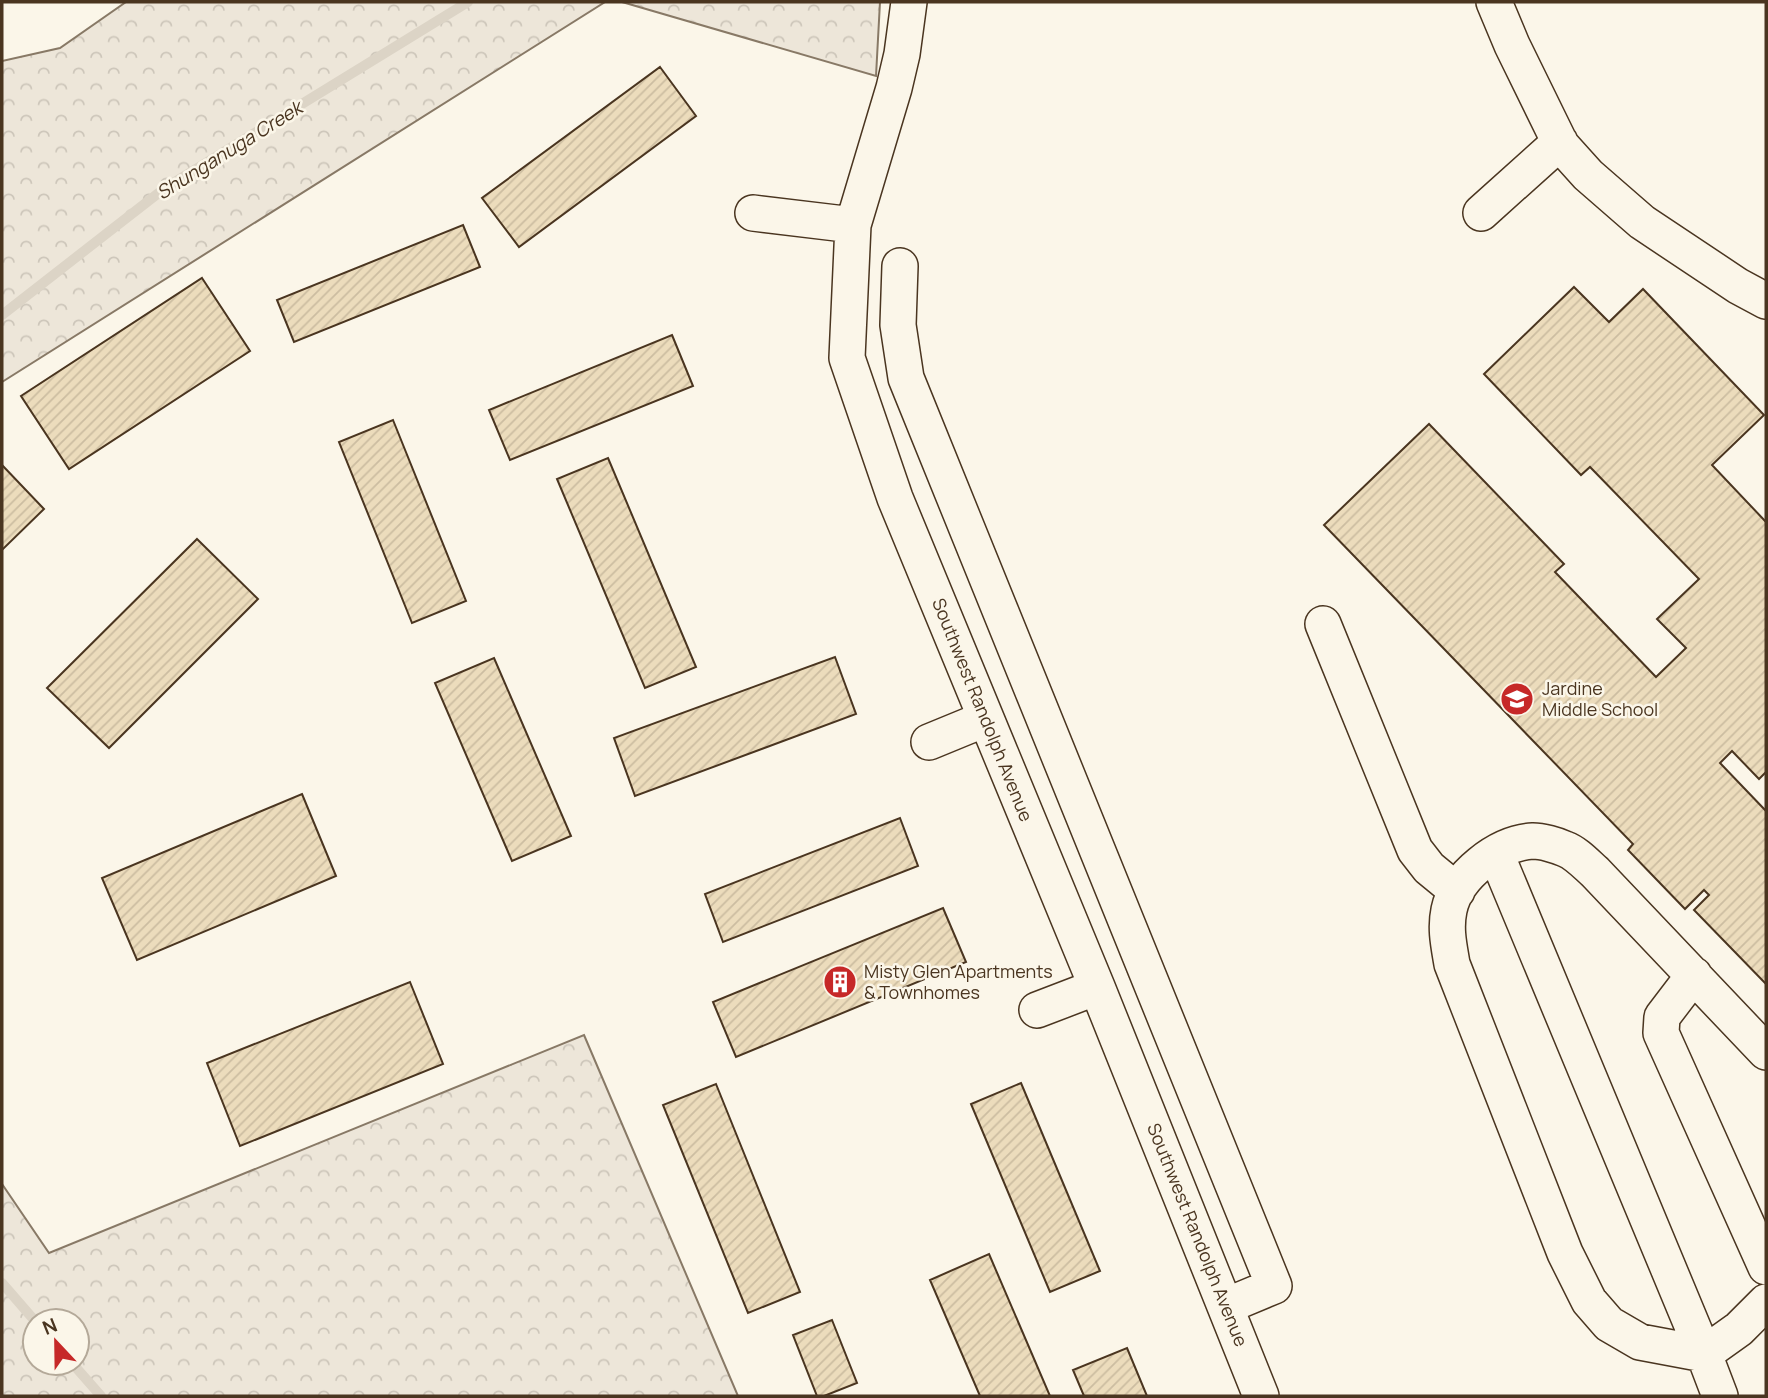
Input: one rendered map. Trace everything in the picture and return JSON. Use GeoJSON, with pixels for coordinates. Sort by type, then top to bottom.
{"type":"FeatureCollection","features":[{"type":"Feature","properties":{"kind":"street","name":"Southwest Randolph Avenue"},"geometry":{"type":"LineString","coordinates":[[909,2],[894,88],[853,225],[847,358],[907,528],[1097,987],[1261,1396]]}},
{"type":"Feature","properties":{"kind":"street"},"geometry":{"type":"LineString","coordinates":[[1494,2],[1511,45],[1560,142],[1588,175],[1642,222],[1738,286],[1766,301]]}},
{"type":"Feature","properties":{"kind":"street"},"geometry":{"type":"LineString","coordinates":[[1481,213],[1560,142]]}},
{"type":"Feature","properties":{"kind":"street"},"geometry":{"type":"LineString","coordinates":[[753,213],[853,225]]}},
{"type":"Feature","properties":{"kind":"street"},"geometry":{"type":"LineString","coordinates":[[900,266],[898,325],[906,378],[1274,1286],[1226,1306]]}},
{"type":"Feature","properties":{"kind":"street"},"geometry":{"type":"LineString","coordinates":[[907,528],[958,509]]}},
{"type":"Feature","properties":{"kind":"street"},"geometry":{"type":"LineString","coordinates":[[1323,624],[1415,849],[1429,868],[1457,891]]}},
{"type":"Feature","properties":{"kind":"street"},"geometry":{"type":"LineString","coordinates":[[929,742],[985,719]]}},
{"type":"Feature","properties":{"kind":"street"},"geometry":{"type":"LineString","coordinates":[[1032,832],[1081,811]]}},
{"type":"Feature","properties":{"kind":"street"},"geometry":{"type":"LineString","coordinates":[[1766,1052],[1595,872],[1567,849],[1534,841],[1496,854],[1478,864],[1457,891],[1449,908],[1447,936],[1452,964],[1560,1241],[1589,1301],[1609,1324],[1640,1342],[1704,1353],[1740,1329],[1766,1302]]}},
{"type":"Feature","properties":{"kind":"street"},"geometry":{"type":"LineString","coordinates":[[1496,854],[1720,1396]]}},
{"type":"Feature","properties":{"kind":"street"},"geometry":{"type":"LineString","coordinates":[[1694,975],[1662,1017],[1661,1033],[1766,1267]]}},
{"type":"Feature","properties":{"kind":"street"},"geometry":{"type":"LineString","coordinates":[[1037,1010],[1097,987]]}},
{"type":"Feature","properties":{"kind":"green space"},"geometry":{"type":"Polygon","coordinates":[[[126,2],[605,2],[2,382],[2,61],[60,48],[126,2]]]}},
{"type":"Feature","properties":{"kind":"green space"},"geometry":{"type":"Polygon","coordinates":[[[622,2],[880,2],[876,76],[622,2]]]}},
{"type":"Feature","properties":{"kind":"green space"},"geometry":{"type":"Polygon","coordinates":[[[584,1035],[738,1396],[2,1396],[2,1184],[49,1253],[584,1035]]]}},
{"type":"Feature","properties":{"kind":"building"},"geometry":{"type":"Polygon","coordinates":[[[660,67],[696,116],[519,247],[482,198],[660,67]]]}},
{"type":"Feature","properties":{"kind":"building"},"geometry":{"type":"Polygon","coordinates":[[[463,225],[480,267],[294,342],[277,300],[463,225]]]}},
{"type":"Feature","properties":{"kind":"building"},"geometry":{"type":"Polygon","coordinates":[[[202,278],[250,351],[69,469],[21,396],[202,278]]]}},
{"type":"Feature","properties":{"kind":"building"},"geometry":{"type":"Polygon","coordinates":[[[1574,287],[1609,322],[1643,289],[1764,415],[1712,465],[1766,522],[1766,772],[1759,779],[1732,751],[1720,763],[1766,811],[1766,984],[1694,910],[1709,895],[1704,890],[1685,909],[1628,850],[1633,844],[1324,525],[1429,424],[1564,564],[1555,572],[1656,677],[1686,648],[1657,619],[1699,579],[1590,467],[1581,475],[1484,374],[1574,287]]]}},
{"type":"Feature","properties":{"kind":"building"},"geometry":{"type":"Polygon","coordinates":[[[672,335],[693,386],[510,460],[489,410],[672,335]]]}},
{"type":"Feature","properties":{"kind":"building"},"geometry":{"type":"Polygon","coordinates":[[[393,420],[466,601],[412,623],[339,442],[393,420]]]}},
{"type":"Feature","properties":{"kind":"building"},"geometry":{"type":"Polygon","coordinates":[[[608,458],[696,667],[645,688],[557,479],[608,458]]]}},
{"type":"Feature","properties":{"kind":"building"},"geometry":{"type":"Polygon","coordinates":[[[2,465],[44,509],[2,550],[2,465]]]}},
{"type":"Feature","properties":{"kind":"building"},"geometry":{"type":"Polygon","coordinates":[[[197,539],[258,599],[109,748],[47,688],[197,539]]]}},
{"type":"Feature","properties":{"kind":"building"},"geometry":{"type":"Polygon","coordinates":[[[835,657],[856,714],[635,796],[614,738],[835,657]]]}},
{"type":"Feature","properties":{"kind":"building"},"geometry":{"type":"Polygon","coordinates":[[[494,658],[571,836],[512,861],[435,683],[494,658]]]}},
{"type":"Feature","properties":{"kind":"building"},"geometry":{"type":"Polygon","coordinates":[[[302,794],[336,876],[137,960],[102,878],[302,794]]]}},
{"type":"Feature","properties":{"kind":"building"},"geometry":{"type":"Polygon","coordinates":[[[900,818],[918,866],[723,942],[705,894],[900,818]]]}},
{"type":"Feature","properties":{"kind":"building","name":"Misty Glen Apartments & Townhomes"},"geometry":{"type":"Polygon","coordinates":[[[943,908],[966,962],[736,1057],[713,1002],[943,908]]]}},
{"type":"Feature","properties":{"kind":"building"},"geometry":{"type":"Polygon","coordinates":[[[410,982],[443,1064],[240,1146],[207,1063],[410,982]]]}},
{"type":"Feature","properties":{"kind":"building"},"geometry":{"type":"Polygon","coordinates":[[[1021,1083],[1100,1271],[1050,1292],[971,1104],[1021,1083]]]}},
{"type":"Feature","properties":{"kind":"building"},"geometry":{"type":"Polygon","coordinates":[[[716,1084],[800,1292],[748,1313],[663,1105],[716,1084]]]}},
{"type":"Feature","properties":{"kind":"building"},"geometry":{"type":"Polygon","coordinates":[[[989,1254],[1050,1396],[980,1396],[930,1280],[989,1254]]]}},
{"type":"Feature","properties":{"kind":"building"},"geometry":{"type":"Polygon","coordinates":[[[832,1320],[857,1383],[824,1396],[817,1396],[793,1335],[832,1320]]]}},
{"type":"Feature","properties":{"kind":"building"},"geometry":{"type":"Polygon","coordinates":[[[1127,1348],[1147,1396],[1084,1396],[1073,1370],[1127,1348]]]}},
{"type":"Feature","properties":{"kind":"waterway","name":"Shunganuga Creek"},"geometry":{"type":"LineString","coordinates":[[2,315],[165,188],[468,2]]}},
{"type":"Feature","properties":{"kind":"waterway","name":"Shunganuga Creek"},"geometry":{"type":"LineString","coordinates":[[2,1283],[23,1307]]}},
{"type":"Feature","properties":{"kind":"waterway","name":"Shunganuga Creek"},"geometry":{"type":"LineString","coordinates":[[84,1377],[101,1396]]}},
{"type":"Feature","properties":{"kind":"place","name":"Jardine Middle School"},"geometry":{"type":"Point","coordinates":[1517,699]}},
{"type":"Feature","properties":{"kind":"place","name":"Misty Glen Apartments & Townhomes"},"geometry":{"type":"Point","coordinates":[840,982]}}]}
